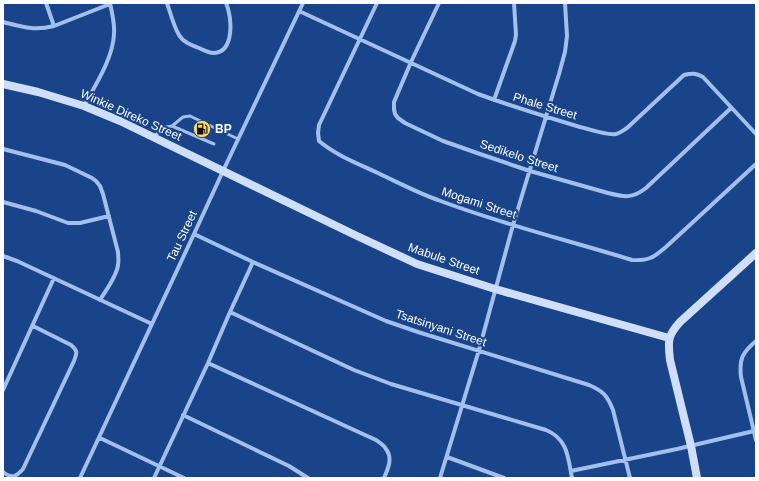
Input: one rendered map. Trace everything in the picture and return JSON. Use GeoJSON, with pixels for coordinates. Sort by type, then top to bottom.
{"type":"FeatureCollection","features":[{"type":"Feature","properties":{"kind":"street"},"geometry":{"type":"LineString","coordinates":[[46,3],[54,26]]}},
{"type":"Feature","properties":{"kind":"street"},"geometry":{"type":"LineString","coordinates":[[3,22],[26,28],[38,29],[54,26],[110,3],[114,22],[113,46],[109,58],[84,106]]}},
{"type":"Feature","properties":{"kind":"street"},"geometry":{"type":"LineString","coordinates":[[167,3],[178,34],[183,41],[214,53],[226,46],[229,38],[231,25],[226,3]]}},
{"type":"Feature","properties":{"kind":"street","name":"Tau Street"},"geometry":{"type":"LineString","coordinates":[[80,478],[303,3]]}},
{"type":"Feature","properties":{"kind":"street","name":"Mogami Street"},"geometry":{"type":"LineString","coordinates":[[377,3],[319,124],[319,141],[338,154],[412,190],[437,200],[513,225],[632,260],[642,260],[657,254],[668,246],[756,164]]}},
{"type":"Feature","properties":{"kind":"street","name":"Sedikelo Street"},"geometry":{"type":"LineString","coordinates":[[439,3],[394,102],[394,109],[398,118],[405,123],[443,141],[530,171],[608,194],[633,196],[639,194],[646,188],[731,108]]}},
{"type":"Feature","properties":{"kind":"street"},"geometry":{"type":"LineString","coordinates":[[494,100],[515,41],[514,3]]}},
{"type":"Feature","properties":{"kind":"street"},"geometry":{"type":"LineString","coordinates":[[440,478],[479,350],[513,225],[565,52],[567,36],[565,3]]}},
{"type":"Feature","properties":{"kind":"street","name":"Phale Street"},"geometry":{"type":"LineString","coordinates":[[299,11],[478,94],[546,117],[593,131],[610,134],[616,134],[627,128],[684,75],[691,73],[697,74],[703,77],[756,134]]}},
{"type":"Feature","properties":{"kind":"street","name":"Winkie Direko Street"},"geometry":{"type":"LineString","coordinates":[[3,84],[38,92],[84,106],[223,171]]}},
{"type":"Feature","properties":{"kind":"street"},"geometry":{"type":"LineString","coordinates":[[3,149],[65,165],[92,178],[100,186],[118,252],[118,266],[116,273],[100,300]]}},
{"type":"Feature","properties":{"kind":"street","name":"Mabule Street"},"geometry":{"type":"LineString","coordinates":[[223,171],[417,264],[495,289],[670,338]]}},
{"type":"Feature","properties":{"kind":"street"},"geometry":{"type":"LineString","coordinates":[[3,202],[36,211],[68,223],[80,223],[109,216]]}},
{"type":"Feature","properties":{"kind":"street","name":"Tsatsinyani Street"},"geometry":{"type":"LineString","coordinates":[[194,234],[386,321],[589,385],[600,390],[610,402],[613,410],[630,478]]}},
{"type":"Feature","properties":{"kind":"street"},"geometry":{"type":"LineString","coordinates":[[697,478],[691,446],[670,360],[670,338],[673,330],[680,322],[756,253]]}},
{"type":"Feature","properties":{"kind":"street"},"geometry":{"type":"LineString","coordinates":[[3,256],[17,261],[152,324]]}},
{"type":"Feature","properties":{"kind":"street"},"geometry":{"type":"LineString","coordinates":[[154,478],[253,262]]}},
{"type":"Feature","properties":{"kind":"street"},"geometry":{"type":"LineString","coordinates":[[3,390],[54,278]]}},
{"type":"Feature","properties":{"kind":"street"},"geometry":{"type":"LineString","coordinates":[[230,312],[366,375],[391,384],[554,433],[564,445],[572,478]]}},
{"type":"Feature","properties":{"kind":"street"},"geometry":{"type":"LineString","coordinates":[[3,472],[6,475],[16,476],[23,469],[76,355],[75,348],[71,345],[33,326]]}},
{"type":"Feature","properties":{"kind":"street"},"geometry":{"type":"LineString","coordinates":[[756,341],[745,352],[741,359],[740,367],[756,440]]}},
{"type":"Feature","properties":{"kind":"street"},"geometry":{"type":"LineString","coordinates":[[208,363],[376,440],[386,449],[389,456],[389,466],[384,478]]}},
{"type":"Feature","properties":{"kind":"street"},"geometry":{"type":"LineString","coordinates":[[183,415],[289,466],[308,478]]}},
{"type":"Feature","properties":{"kind":"street"},"geometry":{"type":"LineString","coordinates":[[571,471],[691,446],[754,431]]}},
{"type":"Feature","properties":{"kind":"street"},"geometry":{"type":"LineString","coordinates":[[100,438],[184,478]]}},
{"type":"Feature","properties":{"kind":"street"},"geometry":{"type":"LineString","coordinates":[[447,457],[504,478]]}},
{"type":"Feature","properties":{"kind":"lane"},"geometry":{"type":"LineString","coordinates":[[153,137],[166,127],[172,126],[183,117],[190,116],[238,139]]}},
{"type":"Feature","properties":{"kind":"lane"},"geometry":{"type":"LineString","coordinates":[[172,126],[214,144]]}},
{"type":"Feature","properties":{"kind":"place","name":"BP"},"geometry":{"type":"Point","coordinates":[202,129]}}]}
